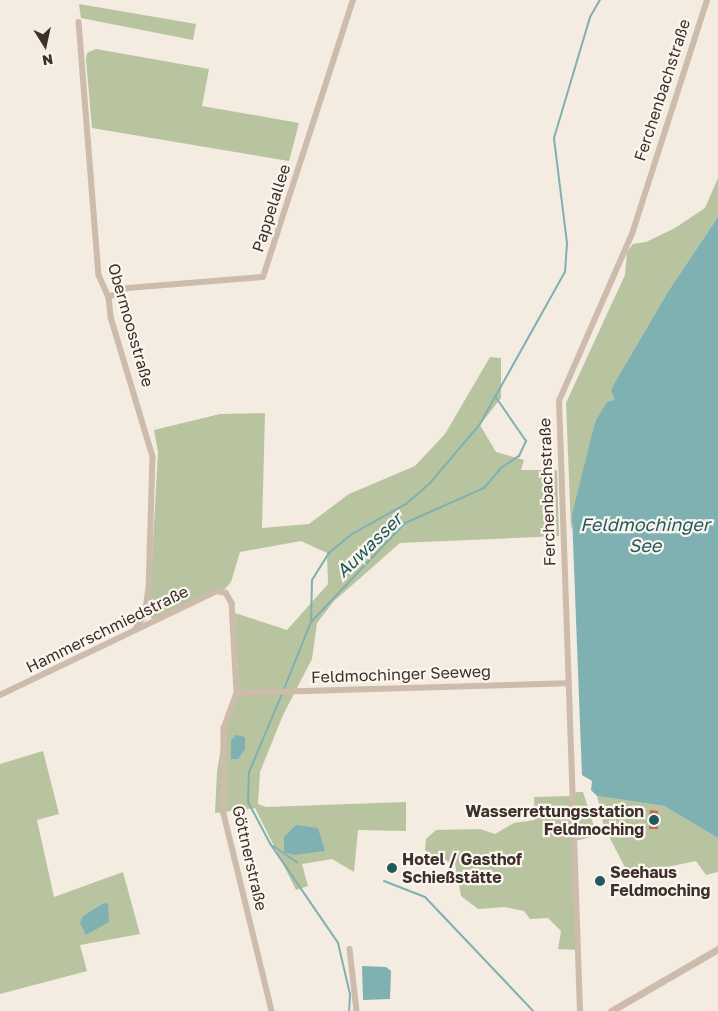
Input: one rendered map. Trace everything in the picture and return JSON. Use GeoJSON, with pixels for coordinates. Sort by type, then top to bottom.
{"type":"FeatureCollection","features":[{"type":"Feature","properties":{"kind":"street","name":"Pappelallee"},"geometry":{"type":"LineString","coordinates":[[109,297],[128,288],[263,277],[354,0]]}},
{"type":"Feature","properties":{"kind":"street","name":"Ferchenbachstraße"},"geometry":{"type":"LineString","coordinates":[[580,1011],[567,683],[559,401],[632,234],[707,0]]}},
{"type":"Feature","properties":{"kind":"street","name":"Obermoosstraße"},"geometry":{"type":"LineString","coordinates":[[79,22],[99,275],[109,297],[111,317],[153,457],[148,588],[145,616],[135,631]]}},
{"type":"Feature","properties":{"kind":"street","name":"Hammerschmiedstraße"},"geometry":{"type":"LineString","coordinates":[[0,695],[217,591],[226,593]]}},
{"type":"Feature","properties":{"kind":"street","name":"Göttnerstraße"},"geometry":{"type":"LineString","coordinates":[[226,593],[232,603],[237,693],[224,728],[224,814],[272,1011]]}},
{"type":"Feature","properties":{"kind":"street","name":"Feldmochinger Seeweg"},"geometry":{"type":"LineString","coordinates":[[237,693],[567,683]]}},
{"type":"Feature","properties":{"kind":"street"},"geometry":{"type":"LineString","coordinates":[[350,949],[357,1011]]}},
{"type":"Feature","properties":{"kind":"street"},"geometry":{"type":"LineString","coordinates":[[611,1011],[718,949]]}},
{"type":"Feature","properties":{"kind":"green space"},"geometry":{"type":"Polygon","coordinates":[[[79,4],[196,24],[193,40],[81,18],[79,4]]]}},
{"type":"Feature","properties":{"kind":"green space"},"geometry":{"type":"Polygon","coordinates":[[[96,49],[209,69],[202,106],[299,123],[289,161],[92,128],[86,60],[87,53],[96,49]]]}},
{"type":"Feature","properties":{"kind":"green space"},"geometry":{"type":"Polygon","coordinates":[[[718,178],[718,217],[669,290],[622,370],[616,400],[595,422],[571,530],[566,403],[625,275],[627,252],[633,244],[646,242],[675,228],[705,208],[718,178]]]}},
{"type":"Feature","properties":{"kind":"green space"},"geometry":{"type":"Polygon","coordinates":[[[490,357],[501,358],[501,398],[480,425],[496,452],[524,460],[521,470],[557,470],[559,536],[400,543],[334,601],[317,623],[312,659],[283,715],[260,772],[258,804],[266,807],[406,802],[406,831],[358,830],[354,872],[332,859],[302,864],[308,886],[296,890],[255,808],[215,813],[217,772],[224,729],[238,693],[235,613],[287,630],[328,584],[327,553],[301,541],[240,552],[231,582],[223,591],[152,619],[149,615],[158,452],[154,430],[220,414],[265,413],[262,528],[309,524],[349,494],[415,466],[445,434],[490,357]]]}},
{"type":"Feature","properties":{"kind":"green space"},"geometry":{"type":"Polygon","coordinates":[[[43,751],[59,814],[37,820],[54,897],[123,872],[140,934],[80,945],[87,971],[0,994],[0,764],[43,751]]]}},
{"type":"Feature","properties":{"kind":"green space"},"geometry":{"type":"Polygon","coordinates":[[[577,792],[583,792],[597,836],[574,841],[579,950],[558,949],[561,931],[548,918],[530,919],[524,911],[505,907],[478,909],[461,896],[455,864],[432,857],[425,850],[426,839],[436,830],[480,829],[495,834],[514,823],[535,820],[534,797],[569,796],[577,792]]]}},
{"type":"Feature","properties":{"kind":"green space"},"geometry":{"type":"Polygon","coordinates":[[[597,796],[664,806],[718,838],[718,872],[706,875],[696,861],[629,875],[604,827],[597,796]]]}},
{"type":"Feature","properties":{"kind":"water","name":"Feldmochinger See"},"geometry":{"type":"Polygon","coordinates":[[[718,217],[718,838],[664,806],[597,796],[591,790],[592,781],[582,775],[572,515],[595,422],[607,402],[615,400],[611,390],[622,370],[669,290],[718,217]]]}},
{"type":"Feature","properties":{"kind":"water"},"geometry":{"type":"Polygon","coordinates":[[[236,735],[245,737],[245,749],[238,759],[231,759],[231,740],[236,735]]]}},
{"type":"Feature","properties":{"kind":"water"},"geometry":{"type":"Polygon","coordinates":[[[296,825],[318,828],[325,851],[294,855],[284,852],[284,837],[296,825]]]}},
{"type":"Feature","properties":{"kind":"water"},"geometry":{"type":"Polygon","coordinates":[[[104,903],[108,904],[109,922],[86,935],[80,923],[83,916],[104,903]]]}},
{"type":"Feature","properties":{"kind":"water"},"geometry":{"type":"Polygon","coordinates":[[[362,966],[386,967],[391,971],[390,999],[363,1000],[362,966]]]}},
{"type":"Feature","properties":{"kind":"building","name":"Wasserrettungsstation Feldmoching"},"geometry":{"type":"Polygon","coordinates":[[[650,810],[658,811],[658,829],[649,829],[650,810]]]}},
{"type":"Feature","properties":{"kind":"waterway"},"geometry":{"type":"LineString","coordinates":[[284,689],[311,622],[312,580],[329,553],[352,534],[406,504],[430,483],[480,424],[565,272],[567,243],[554,138],[590,17],[600,0]]}},
{"type":"Feature","properties":{"kind":"waterway","name":"Auwasser"},"geometry":{"type":"LineString","coordinates":[[311,622],[405,523],[484,488],[501,468],[519,456],[526,441],[495,396]]}},
{"type":"Feature","properties":{"kind":"waterway"},"geometry":{"type":"LineString","coordinates":[[282,694],[249,772],[248,802],[271,845],[338,943],[350,994],[349,1011]]}},
{"type":"Feature","properties":{"kind":"waterway"},"geometry":{"type":"LineString","coordinates":[[273,846],[297,862]]}},
{"type":"Feature","properties":{"kind":"waterway"},"geometry":{"type":"LineString","coordinates":[[384,881],[425,897],[533,1011]]}},
{"type":"Feature","properties":{"kind":"place","name":"Wasserrettungsstation Feldmoching"},"geometry":{"type":"Point","coordinates":[654,820]}},
{"type":"Feature","properties":{"kind":"place","name":"Hotel / Gasthof Schießstätte"},"geometry":{"type":"Point","coordinates":[392,868]}},
{"type":"Feature","properties":{"kind":"place","name":"Seehaus Feldmoching"},"geometry":{"type":"Point","coordinates":[600,881]}}]}
